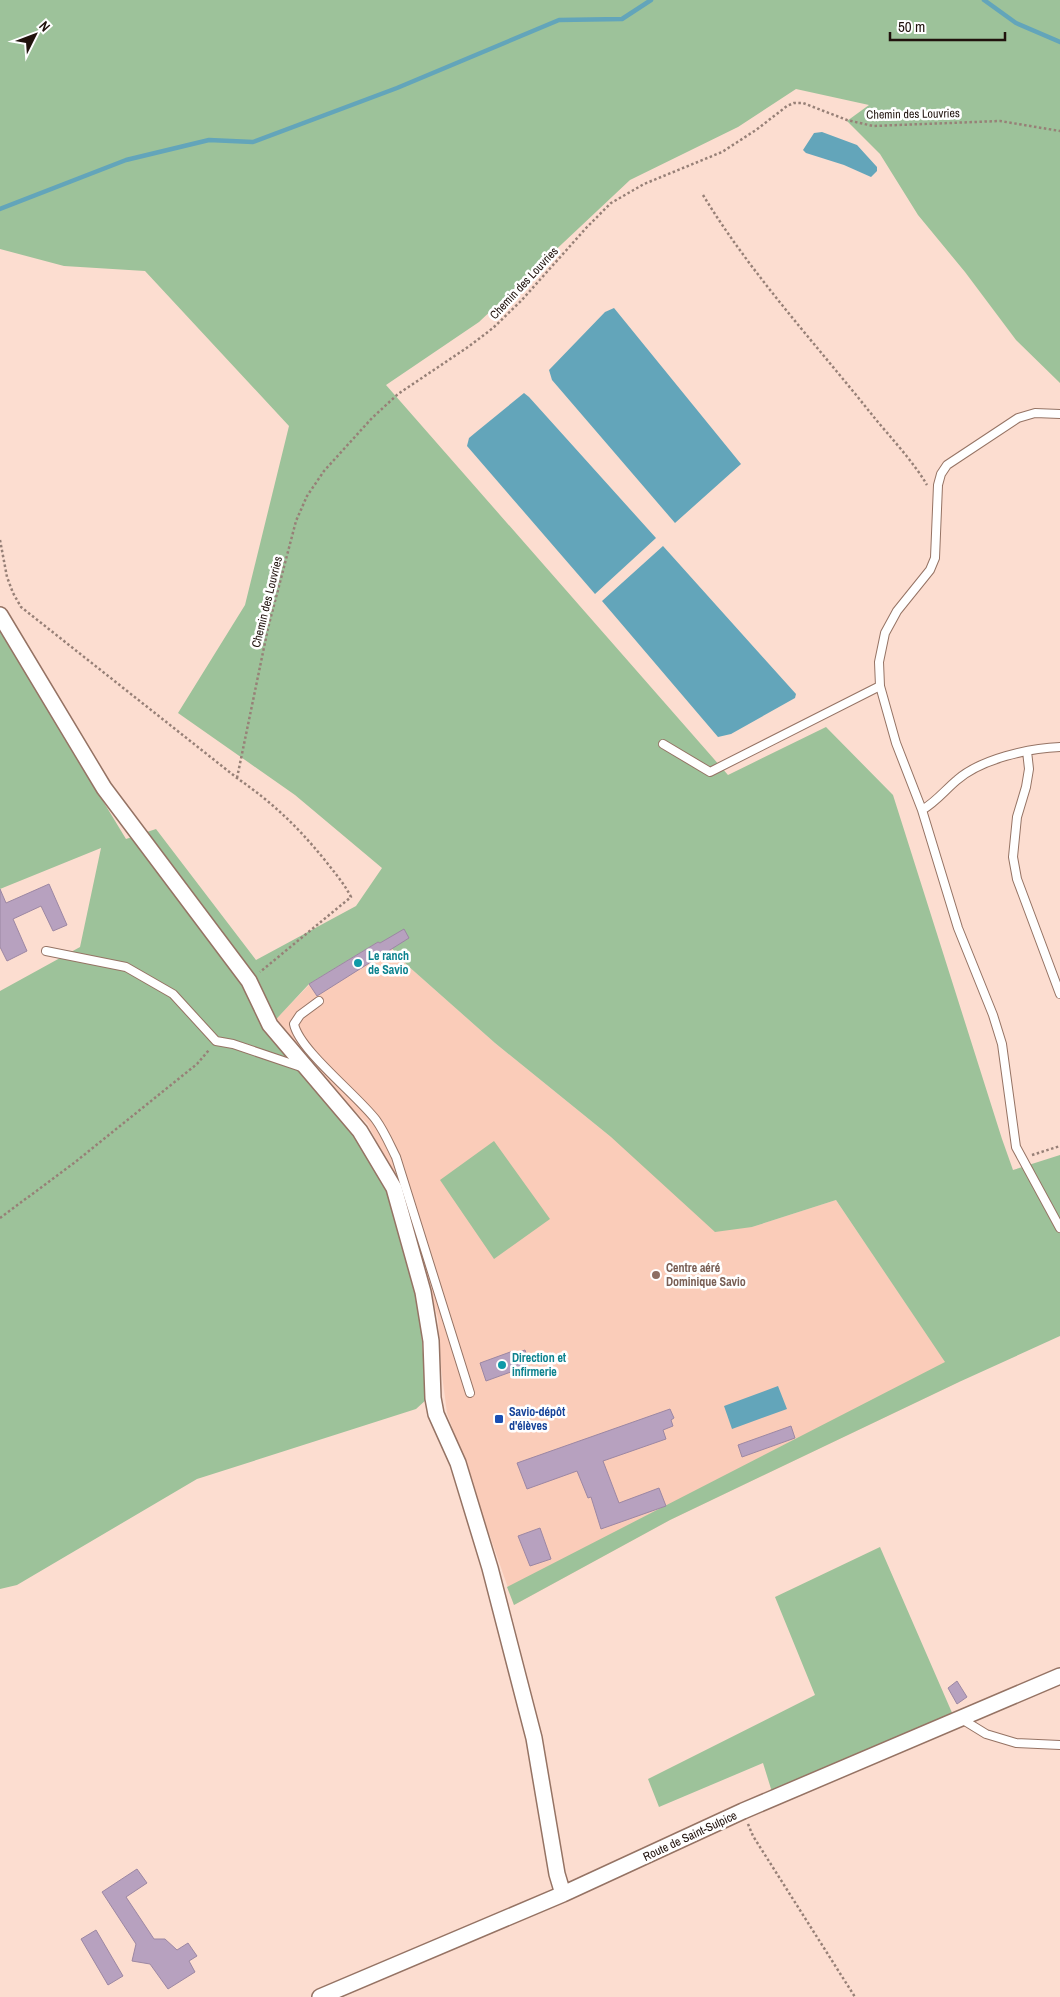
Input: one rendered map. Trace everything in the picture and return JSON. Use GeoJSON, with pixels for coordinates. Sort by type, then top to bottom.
{"type":"FeatureCollection","features":[{"type":"Feature","properties":{"kind":"street"},"geometry":{"type":"LineString","coordinates":[[0,615],[104,788],[249,981],[270,1025],[360,1131],[394,1188],[422,1292],[431,1341],[433,1398],[436,1414],[458,1463],[490,1568],[534,1738],[557,1874],[563,1894]]}},
{"type":"Feature","properties":{"kind":"street","name":"Route de Saint-Sulpice"},"geometry":{"type":"LineString","coordinates":[[320,1997],[563,1894],[743,1811],[1060,1676]]}},
{"type":"Feature","properties":{"kind":"lane"},"geometry":{"type":"LineString","coordinates":[[1060,414],[1035,414],[1018,418],[947,465],[941,474],[936,501],[936,558],[930,570],[897,611],[885,633],[879,662],[880,686],[896,742],[922,810],[958,928],[993,1015],[1002,1044],[1016,1147],[1060,1228]]}},
{"type":"Feature","properties":{"kind":"lane"},"geometry":{"type":"LineString","coordinates":[[663,744],[710,772],[880,686]]}},
{"type":"Feature","properties":{"kind":"lane"},"geometry":{"type":"LineString","coordinates":[[922,810],[974,768],[1027,751],[1060,747]]}},
{"type":"Feature","properties":{"kind":"lane"},"geometry":{"type":"LineString","coordinates":[[1027,751],[1029,769],[1026,788],[1017,817],[1013,857],[1017,879],[1060,994]]}},
{"type":"Feature","properties":{"kind":"lane"},"geometry":{"type":"LineString","coordinates":[[46,951],[126,967],[173,994],[216,1041],[233,1044],[308,1070]]}},
{"type":"Feature","properties":{"kind":"lane"},"geometry":{"type":"LineString","coordinates":[[319,1001],[300,1016],[294,1024],[295,1032],[306,1047],[377,1121],[396,1157],[470,1393]]}},
{"type":"Feature","properties":{"kind":"lane"},"geometry":{"type":"LineString","coordinates":[[960,1718],[986,1734],[1016,1743],[1060,1745]]}},
{"type":"Feature","properties":{"kind":"path","name":"Chemin des Louvries"},"geometry":{"type":"LineString","coordinates":[[237,778],[268,628],[296,522],[307,496],[324,471],[372,418],[398,394],[493,328],[521,301],[611,203],[644,184],[722,152],[794,103],[803,103],[847,120],[874,126],[1000,122],[1060,131]]}},
{"type":"Feature","properties":{"kind":"path"},"geometry":{"type":"LineString","coordinates":[[703,195],[716,217],[778,300],[925,481],[936,501]]}},
{"type":"Feature","properties":{"kind":"path"},"geometry":{"type":"LineString","coordinates":[[0,540],[7,577],[13,593],[22,607],[237,778],[270,801],[299,829],[345,885],[351,897],[249,981]]}},
{"type":"Feature","properties":{"kind":"path"},"geometry":{"type":"LineString","coordinates":[[0,1218],[74,1163],[197,1064],[216,1041]]}},
{"type":"Feature","properties":{"kind":"path"},"geometry":{"type":"LineString","coordinates":[[1021,1158],[1060,1146]]}},
{"type":"Feature","properties":{"kind":"path"},"geometry":{"type":"LineString","coordinates":[[743,1811],[753,1836],[855,1997]]}},
{"type":"Feature","properties":{"kind":"shaded area","name":"Centre aéré Dominique Savio"},"geometry":{"type":"Polygon","coordinates":[[[384,940],[407,965],[495,1043],[611,1137],[752,1227],[836,1200],[959,1382],[670,1520],[514,1605],[447,1413],[441,1367],[438,1318],[398,1186],[368,1124],[323,1080],[276,1019],[309,985],[384,940]]]}},
{"type":"Feature","properties":{"kind":"green space"},"geometry":{"type":"Polygon","coordinates":[[[0,0],[1060,0],[1060,383],[1016,340],[965,272],[918,215],[880,154],[847,121],[869,105],[796,89],[738,127],[630,180],[479,322],[386,385],[728,775],[826,727],[893,795],[1013,1170],[1060,1155],[1060,1336],[670,1520],[514,1605],[507,1587],[945,1362],[836,1200],[752,1227],[715,1232],[611,1137],[495,1043],[407,965],[385,941],[378,942],[309,984],[267,1029],[354,1136],[390,1191],[419,1308],[427,1399],[416,1409],[197,1479],[17,1585],[0,1589],[0,991],[80,947],[101,848],[0,889],[0,631],[126,839],[156,829],[256,960],[356,906],[382,868],[295,795],[178,713],[245,605],[289,426],[145,271],[64,266],[0,249],[0,0]]]}},
{"type":"Feature","properties":{"kind":"green space"},"geometry":{"type":"Polygon","coordinates":[[[494,1141],[550,1219],[494,1259],[440,1180],[494,1141]]]}},
{"type":"Feature","properties":{"kind":"green space"},"geometry":{"type":"Polygon","coordinates":[[[880,1547],[953,1715],[772,1792],[763,1763],[659,1807],[648,1779],[815,1695],[775,1597],[880,1547]]]}},
{"type":"Feature","properties":{"kind":"water"},"geometry":{"type":"Polygon","coordinates":[[[822,132],[857,145],[877,167],[877,171],[871,177],[844,165],[806,153],[803,150],[814,133],[822,132]]]}},
{"type":"Feature","properties":{"kind":"water"},"geometry":{"type":"Polygon","coordinates":[[[614,308],[741,464],[675,523],[552,380],[549,370],[605,312],[614,308]]]}},
{"type":"Feature","properties":{"kind":"water"},"geometry":{"type":"Polygon","coordinates":[[[524,393],[656,538],[595,594],[467,446],[469,438],[524,393]]]}},
{"type":"Feature","properties":{"kind":"water"},"geometry":{"type":"Polygon","coordinates":[[[663,546],[796,694],[795,698],[731,734],[718,737],[602,601],[663,546]]]}},
{"type":"Feature","properties":{"kind":"water"},"geometry":{"type":"Polygon","coordinates":[[[778,1386],[787,1409],[732,1429],[724,1406],[778,1386]]]}},
{"type":"Feature","properties":{"kind":"building"},"geometry":{"type":"Polygon","coordinates":[[[49,884],[67,925],[53,931],[41,906],[13,919],[27,951],[7,961],[0,947],[0,889],[6,903],[49,884]]]}},
{"type":"Feature","properties":{"kind":"building"},"geometry":{"type":"Polygon","coordinates":[[[404,929],[409,938],[317,996],[309,984],[378,942],[380,943],[404,929]]]}},
{"type":"Feature","properties":{"kind":"building","name":"Direction et infirmerie"},"geometry":{"type":"Polygon","coordinates":[[[525,1350],[529,1363],[518,1367],[519,1369],[486,1381],[480,1363],[513,1351],[514,1354],[525,1350]]]}},
{"type":"Feature","properties":{"kind":"building"},"geometry":{"type":"Polygon","coordinates":[[[670,1409],[674,1418],[671,1420],[673,1426],[663,1430],[666,1439],[603,1461],[619,1503],[659,1488],[666,1506],[601,1529],[591,1497],[588,1498],[577,1471],[527,1489],[517,1463],[670,1409]]]}},
{"type":"Feature","properties":{"kind":"building"},"geometry":{"type":"Polygon","coordinates":[[[791,1426],[795,1438],[742,1457],[738,1445],[791,1426]]]}},
{"type":"Feature","properties":{"kind":"building"},"geometry":{"type":"Polygon","coordinates":[[[540,1528],[551,1559],[530,1566],[518,1536],[540,1528]]]}},
{"type":"Feature","properties":{"kind":"building"},"geometry":{"type":"Polygon","coordinates":[[[957,1681],[967,1697],[957,1704],[948,1688],[957,1681]]]}},
{"type":"Feature","properties":{"kind":"building"},"geometry":{"type":"Polygon","coordinates":[[[137,1869],[147,1883],[126,1897],[154,1939],[165,1939],[177,1950],[188,1943],[197,1956],[189,1961],[195,1972],[168,1989],[150,1964],[132,1961],[136,1944],[102,1892],[137,1869]]]}},
{"type":"Feature","properties":{"kind":"building"},"geometry":{"type":"Polygon","coordinates":[[[96,1930],[123,1976],[108,1985],[81,1939],[96,1930]]]}},
{"type":"Feature","properties":{"kind":"waterway"},"geometry":{"type":"LineString","coordinates":[[0,209],[126,160],[209,140],[253,142],[397,88],[559,20],[622,19],[651,0]]}},
{"type":"Feature","properties":{"kind":"waterway"},"geometry":{"type":"LineString","coordinates":[[984,0],[1016,23],[1060,42]]}},
{"type":"Feature","properties":{"kind":"place","name":"Le ranch de Savio"},"geometry":{"type":"Point","coordinates":[358,963]}},
{"type":"Feature","properties":{"kind":"place","name":"Centre aéré Dominique Savio"},"geometry":{"type":"Point","coordinates":[656,1275]}},
{"type":"Feature","properties":{"kind":"place","name":"Direction et infirmerie"},"geometry":{"type":"Point","coordinates":[502,1365]}},
{"type":"Feature","properties":{"kind":"place","name":"Savio-dépôt d'élèves"},"geometry":{"type":"Point","coordinates":[499,1419]}}]}
